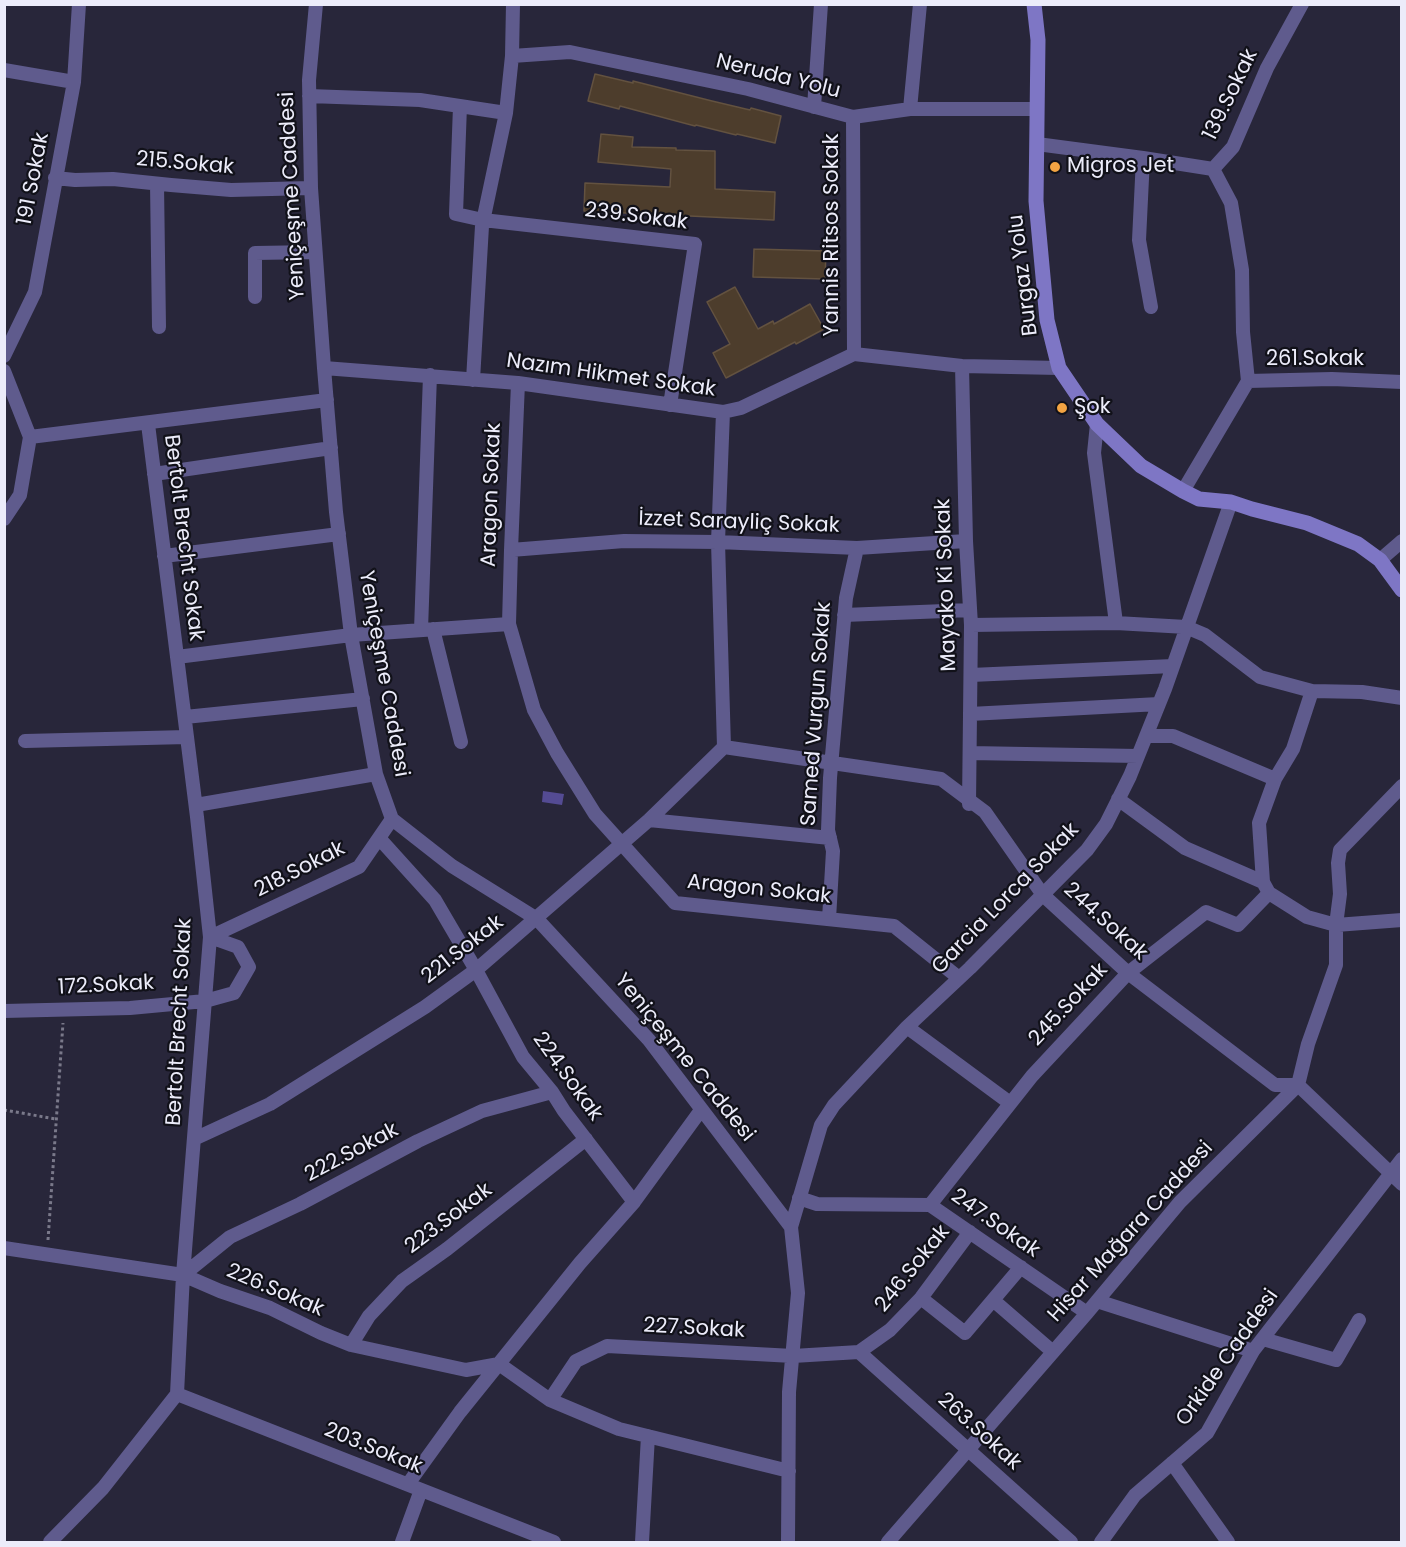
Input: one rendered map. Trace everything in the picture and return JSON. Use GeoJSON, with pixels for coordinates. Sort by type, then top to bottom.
{"type":"FeatureCollection","features":[{"type":"Feature","properties":{"kind":"street","name":"191 Sokak"},"geometry":{"type":"LineString","coordinates":[[4,356],[34,292],[74,82],[79,4]]}},
{"type":"Feature","properties":{"kind":"street","name":"Yeniçeşme Caddesi"},"geometry":{"type":"LineString","coordinates":[[316,4],[309,80],[310,188],[339,534],[351,635],[376,774],[392,819],[452,866],[537,919],[649,1041],[791,1227]]}},
{"type":"Feature","properties":{"kind":"street"},"geometry":{"type":"LineString","coordinates":[[473,380],[483,220],[506,113],[512,56],[513,4]]}},
{"type":"Feature","properties":{"kind":"street","name":"Yannis Ritsos Sokak"},"geometry":{"type":"LineString","coordinates":[[814,106],[821,4]]}},
{"type":"Feature","properties":{"kind":"street"},"geometry":{"type":"LineString","coordinates":[[910,109],[920,4]]}},
{"type":"Feature","properties":{"kind":"street","name":"Burgaz Yolu"},"geometry":{"type":"LineString","coordinates":[[1034,4],[1038,40],[1036,201],[1047,320],[1059,368],[1097,424],[1141,466],[1199,499],[1231,502],[1307,523],[1358,544],[1380,560],[1401,590]]}},
{"type":"Feature","properties":{"kind":"street","name":"139.Sokak"},"geometry":{"type":"LineString","coordinates":[[1248,381],[1243,332],[1242,270],[1231,203],[1213,169],[1233,147],[1267,68],[1302,4]]}},
{"type":"Feature","properties":{"kind":"street","name":"Neruda Yolu"},"geometry":{"type":"LineString","coordinates":[[512,56],[570,52],[748,89],[853,117],[910,109],[1037,109]]}},
{"type":"Feature","properties":{"kind":"street"},"geometry":{"type":"LineString","coordinates":[[4,70],[74,82]]}},
{"type":"Feature","properties":{"kind":"street"},"geometry":{"type":"LineString","coordinates":[[309,96],[420,100],[506,113]]}},
{"type":"Feature","properties":{"kind":"street"},"geometry":{"type":"LineString","coordinates":[[460,106],[456,214],[483,220]]}},
{"type":"Feature","properties":{"kind":"street","name":"Yannis Ritsos Sokak"},"geometry":{"type":"LineString","coordinates":[[853,117],[854,354]]}},
{"type":"Feature","properties":{"kind":"street"},"geometry":{"type":"LineString","coordinates":[[1037,144],[1213,169]]}},
{"type":"Feature","properties":{"kind":"street"},"geometry":{"type":"LineString","coordinates":[[1143,158],[1140,240],[1151,307]]}},
{"type":"Feature","properties":{"kind":"street","name":"215.Sokak"},"geometry":{"type":"LineString","coordinates":[[55,178],[113,179],[231,190],[310,188]]}},
{"type":"Feature","properties":{"kind":"street"},"geometry":{"type":"LineString","coordinates":[[157,184],[159,327]]}},
{"type":"Feature","properties":{"kind":"street","name":"239.Sokak"},"geometry":{"type":"LineString","coordinates":[[483,220],[695,244],[670,405]]}},
{"type":"Feature","properties":{"kind":"street"},"geometry":{"type":"LineString","coordinates":[[255,297],[255,253],[315,252]]}},
{"type":"Feature","properties":{"kind":"street"},"geometry":{"type":"LineString","coordinates":[[854,354],[962,366],[1059,368]]}},
{"type":"Feature","properties":{"kind":"street","name":"Nazım Hikmet Sokak"},"geometry":{"type":"LineString","coordinates":[[324,368],[518,383],[723,412],[741,408],[854,354]]}},
{"type":"Feature","properties":{"kind":"street","name":"Mayako Ki Sokak"},"geometry":{"type":"LineString","coordinates":[[962,366],[966,541],[971,617],[969,802]]}},
{"type":"Feature","properties":{"kind":"street"},"geometry":{"type":"LineString","coordinates":[[4,371],[30,437],[20,495],[4,519]]}},
{"type":"Feature","properties":{"kind":"street"},"geometry":{"type":"LineString","coordinates":[[430,375],[427,629],[461,742]]}},
{"type":"Feature","properties":{"kind":"street","name":"261.Sokak"},"geometry":{"type":"LineString","coordinates":[[1183,491],[1248,381],[1332,379],[1401,382]]}},
{"type":"Feature","properties":{"kind":"street","name":"Aragon Sokak"},"geometry":{"type":"LineString","coordinates":[[518,383],[509,624],[534,710],[556,753],[595,814],[675,903],[894,926],[959,978]]}},
{"type":"Feature","properties":{"kind":"street"},"geometry":{"type":"LineString","coordinates":[[30,437],[327,400]]}},
{"type":"Feature","properties":{"kind":"street"},"geometry":{"type":"LineString","coordinates":[[723,412],[718,542],[724,747]]}},
{"type":"Feature","properties":{"kind":"street","name":"Bertolt Brecht Sokak"},"geometry":{"type":"LineString","coordinates":[[148,424],[196,805],[210,938],[183,1275],[177,1394]]}},
{"type":"Feature","properties":{"kind":"street"},"geometry":{"type":"LineString","coordinates":[[1097,424],[1094,453],[1116,623]]}},
{"type":"Feature","properties":{"kind":"street"},"geometry":{"type":"LineString","coordinates":[[154,474],[331,448]]}},
{"type":"Feature","properties":{"kind":"street","name":"Garcia Lorca Sokak"},"geometry":{"type":"LineString","coordinates":[[791,1227],[821,1125],[834,1105],[908,1027],[1087,850],[1106,824],[1159,704],[1231,502]]}},
{"type":"Feature","properties":{"kind":"street"},"geometry":{"type":"LineString","coordinates":[[164,556],[339,534]]}},
{"type":"Feature","properties":{"kind":"street","name":"İzzet Sarayliç Sokak"},"geometry":{"type":"LineString","coordinates":[[511,550],[624,541],[718,542],[857,548],[966,541]]}},
{"type":"Feature","properties":{"kind":"street"},"geometry":{"type":"LineString","coordinates":[[1380,560],[1401,541]]}},
{"type":"Feature","properties":{"kind":"street","name":"Samed Vurgun Sokak"},"geometry":{"type":"LineString","coordinates":[[829,919],[833,851],[828,830],[832,763],[847,589],[857,548]]}},
{"type":"Feature","properties":{"kind":"street"},"geometry":{"type":"LineString","coordinates":[[844,615],[971,617],[1186,627],[1204,636],[1260,677],[1312,691],[1362,692],[1401,698]]}},
{"type":"Feature","properties":{"kind":"street"},"geometry":{"type":"LineString","coordinates":[[177,657],[351,635],[509,624]]}},
{"type":"Feature","properties":{"kind":"street"},"geometry":{"type":"LineString","coordinates":[[971,675],[1173,666]]}},
{"type":"Feature","properties":{"kind":"street"},"geometry":{"type":"LineString","coordinates":[[1266,888],[1259,823],[1275,779],[1293,749],[1312,691]]}},
{"type":"Feature","properties":{"kind":"street"},"geometry":{"type":"LineString","coordinates":[[185,717],[363,699]]}},
{"type":"Feature","properties":{"kind":"street"},"geometry":{"type":"LineString","coordinates":[[970,714],[1159,704]]}},
{"type":"Feature","properties":{"kind":"street"},"geometry":{"type":"LineString","coordinates":[[25,741],[187,736]]}},
{"type":"Feature","properties":{"kind":"street"},"geometry":{"type":"LineString","coordinates":[[1146,736],[1173,736],[1275,779]]}},
{"type":"Feature","properties":{"kind":"street","name":"244.Sokak"},"geometry":{"type":"LineString","coordinates":[[724,747],[941,779],[985,812],[1043,895],[1128,973],[1275,1085],[1298,1085]]}},
{"type":"Feature","properties":{"kind":"street","name":"221.Sokak"},"geometry":{"type":"LineString","coordinates":[[194,1139],[270,1104],[425,1007],[476,970],[649,820],[724,747]]}},
{"type":"Feature","properties":{"kind":"street"},"geometry":{"type":"LineString","coordinates":[[970,753],[1138,756]]}},
{"type":"Feature","properties":{"kind":"street"},"geometry":{"type":"LineString","coordinates":[[196,805],[376,774]]}},
{"type":"Feature","properties":{"kind":"street"},"geometry":{"type":"LineString","coordinates":[[1398,793],[1340,850],[1338,863],[1340,894],[1336,925],[1335,965],[1308,1044],[1298,1085],[1401,1184]]}},
{"type":"Feature","properties":{"kind":"street"},"geometry":{"type":"LineString","coordinates":[[1119,799],[1185,848],[1266,888],[1307,916],[1336,925],[1401,920]]}},
{"type":"Feature","properties":{"kind":"street","name":"218.Sokak"},"geometry":{"type":"LineString","coordinates":[[210,938],[359,867],[392,819]]}},
{"type":"Feature","properties":{"kind":"street"},"geometry":{"type":"LineString","coordinates":[[649,820],[830,838]]}},
{"type":"Feature","properties":{"kind":"street","name":"224.Sokak"},"geometry":{"type":"LineString","coordinates":[[379,838],[435,900],[523,1057],[634,1202]]}},
{"type":"Feature","properties":{"kind":"street","name":"245.Sokak"},"geometry":{"type":"LineString","coordinates":[[930,1205],[1032,1076],[1128,973],[1206,912],[1238,925],[1266,888]]}},
{"type":"Feature","properties":{"kind":"street","name":"172.Sokak"},"geometry":{"type":"LineString","coordinates":[[4,1011],[130,1008],[205,1001],[234,993],[249,967],[238,947],[210,938]]}},
{"type":"Feature","properties":{"kind":"street"},"geometry":{"type":"LineString","coordinates":[[908,1027],[1010,1103]]}},
{"type":"Feature","properties":{"kind":"street","name":"Hisar Mağara Caddesi"},"geometry":{"type":"LineString","coordinates":[[888,1542],[1180,1202],[1298,1085]]}},
{"type":"Feature","properties":{"kind":"street","name":"222.Sokak"},"geometry":{"type":"LineString","coordinates":[[183,1275],[230,1237],[300,1204],[418,1141],[482,1111],[552,1092]]}},
{"type":"Feature","properties":{"kind":"street"},"geometry":{"type":"LineString","coordinates":[[402,1542],[414,1487],[460,1412],[580,1263],[634,1202],[701,1110]]}},
{"type":"Feature","properties":{"kind":"street","name":"223.Sokak"},"geometry":{"type":"LineString","coordinates":[[351,1345],[369,1316],[402,1281],[447,1249],[586,1139]]}},
{"type":"Feature","properties":{"kind":"street","name":"Orkide Caddesi"},"geometry":{"type":"LineString","coordinates":[[1101,1542],[1134,1495],[1207,1433],[1253,1351],[1401,1159]]}},
{"type":"Feature","properties":{"kind":"street","name":"247.Sokak"},"geometry":{"type":"LineString","coordinates":[[799,1197],[817,1204],[930,1205],[1087,1313]]}},
{"type":"Feature","properties":{"kind":"street"},"geometry":{"type":"LineString","coordinates":[[788,1542],[789,1392],[798,1293],[791,1227]]}},
{"type":"Feature","properties":{"kind":"street","name":"246.Sokak"},"geometry":{"type":"LineString","coordinates":[[860,1353],[890,1330],[921,1298],[970,1232]]}},
{"type":"Feature","properties":{"kind":"street"},"geometry":{"type":"LineString","coordinates":[[4,1248],[183,1275]]}},
{"type":"Feature","properties":{"kind":"street"},"geometry":{"type":"LineString","coordinates":[[921,1298],[965,1333],[1021,1267]]}},
{"type":"Feature","properties":{"kind":"street","name":"226.Sokak"},"geometry":{"type":"LineString","coordinates":[[183,1275],[220,1291],[270,1308],[321,1334],[351,1345],[466,1370],[499,1364]]}},
{"type":"Feature","properties":{"kind":"street"},"geometry":{"type":"LineString","coordinates":[[993,1300],[1053,1352]]}},
{"type":"Feature","properties":{"kind":"street"},"geometry":{"type":"LineString","coordinates":[[1097,1301],[1253,1351]]}},
{"type":"Feature","properties":{"kind":"street"},"geometry":{"type":"LineString","coordinates":[[1263,1339],[1336,1360],[1359,1320]]}},
{"type":"Feature","properties":{"kind":"street","name":"227.Sokak"},"geometry":{"type":"LineString","coordinates":[[550,1400],[576,1360],[607,1346],[794,1356],[860,1353]]}},
{"type":"Feature","properties":{"kind":"street","name":"263.Sokak"},"geometry":{"type":"LineString","coordinates":[[860,1353],[1071,1542]]}},
{"type":"Feature","properties":{"kind":"street"},"geometry":{"type":"LineString","coordinates":[[499,1364],[550,1400],[620,1429],[789,1471]]}},
{"type":"Feature","properties":{"kind":"street"},"geometry":{"type":"LineString","coordinates":[[50,1542],[103,1488],[177,1394]]}},
{"type":"Feature","properties":{"kind":"street","name":"203.Sokak"},"geometry":{"type":"LineString","coordinates":[[177,1394],[554,1542]]}},
{"type":"Feature","properties":{"kind":"street"},"geometry":{"type":"LineString","coordinates":[[642,1542],[648,1436]]}},
{"type":"Feature","properties":{"kind":"street"},"geometry":{"type":"LineString","coordinates":[[1172,1463],[1228,1542]]}},
{"type":"Feature","properties":{"kind":"path"},"geometry":{"type":"LineString","coordinates":[[47,1254],[64,1010]]}},
{"type":"Feature","properties":{"kind":"path"},"geometry":{"type":"LineString","coordinates":[[4,1110],[56,1119]]}},
{"type":"Feature","properties":{"kind":"shaded area"},"geometry":{"type":"Polygon","coordinates":[[[543,791],[564,794],[562,805],[542,802],[543,791]]]}},
{"type":"Feature","properties":{"kind":"building"},"geometry":{"type":"Polygon","coordinates":[[[595,74],[781,116],[775,143],[695,126],[620,106],[619,109],[588,101],[595,74]]]}},
{"type":"Feature","properties":{"kind":"building"},"geometry":{"type":"Polygon","coordinates":[[[601,134],[633,137],[632,147],[715,151],[715,189],[775,192],[774,220],[584,211],[585,183],[670,187],[671,169],[598,162],[601,134]]]}},
{"type":"Feature","properties":{"kind":"building"},"geometry":{"type":"Polygon","coordinates":[[[754,249],[826,251],[825,279],[753,277],[754,249]]]}},
{"type":"Feature","properties":{"kind":"building"},"geometry":{"type":"Polygon","coordinates":[[[735,287],[758,329],[773,321],[774,324],[810,304],[824,329],[726,378],[713,353],[730,344],[707,302],[735,287]]]}},
{"type":"Feature","properties":{"kind":"place","name":"Migros Jet"},"geometry":{"type":"Point","coordinates":[1055,167]}},
{"type":"Feature","properties":{"kind":"place","name":"Şok"},"geometry":{"type":"Point","coordinates":[1062,408]}}]}
